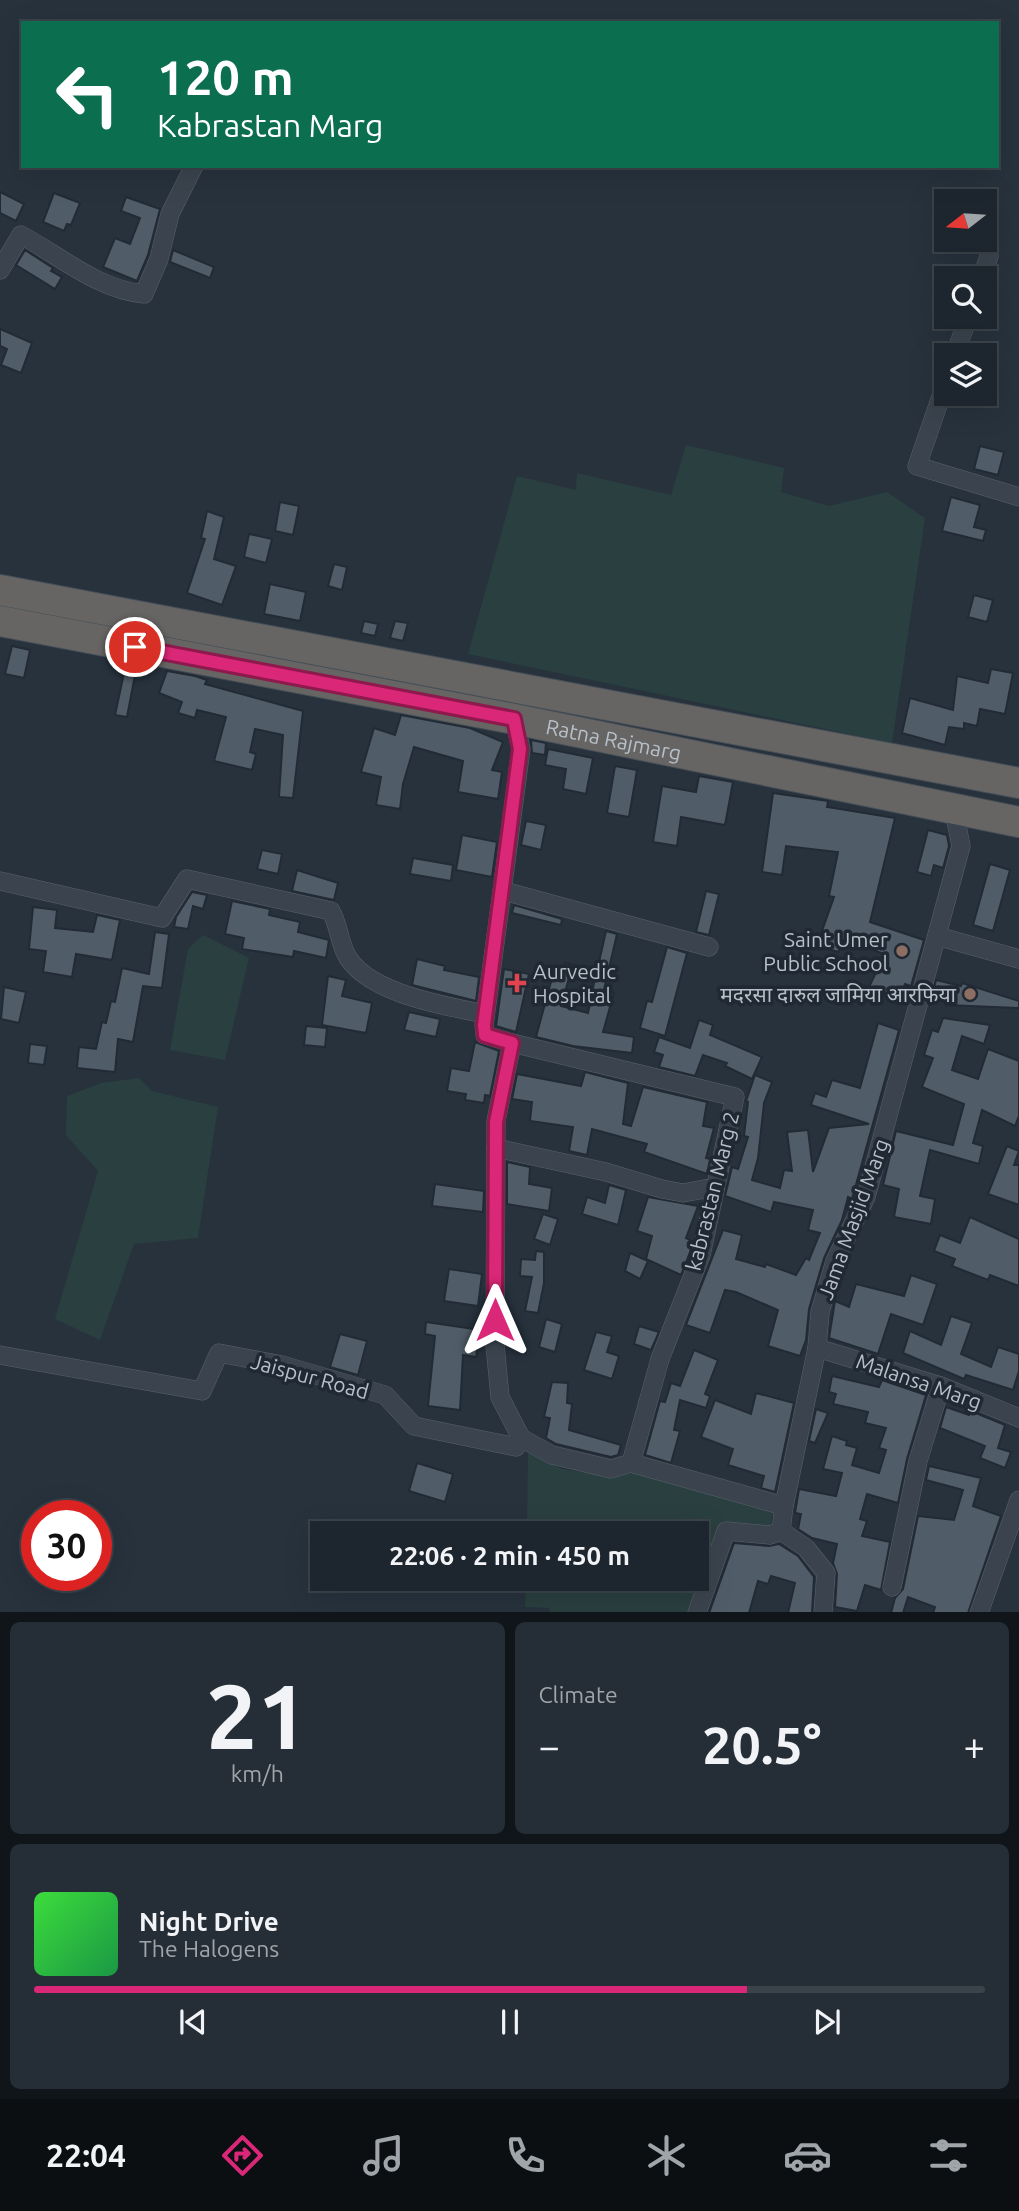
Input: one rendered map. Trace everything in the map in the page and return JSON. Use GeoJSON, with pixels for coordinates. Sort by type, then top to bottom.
{"type":"FeatureCollection","features":[{"type":"Feature","properties":{"kind":"highway","name":"Ratna Rajmarg"},"geometry":{"type":"LineString","coordinates":[[0,590],[1019,783]]}},
{"type":"Feature","properties":{"kind":"highway","name":"Ratna Rajmarg"},"geometry":{"type":"LineString","coordinates":[[0,621],[514,719],[954,811],[1019,822]]}},
{"type":"Feature","properties":{"kind":"street"},"geometry":{"type":"LineString","coordinates":[[0,270],[21,235],[54,253],[79,271],[132,293],[144,294],[159,259],[170,214],[193,168]]}},
{"type":"Feature","properties":{"kind":"street"},"geometry":{"type":"LineString","coordinates":[[986,266],[989,256]]}},
{"type":"Feature","properties":{"kind":"street"},"geometry":{"type":"LineString","coordinates":[[938,406],[917,466],[1019,497]]}},
{"type":"Feature","properties":{"kind":"street"},"geometry":{"type":"LineString","coordinates":[[514,719],[520,749],[504,891],[485,1014],[485,1035],[512,1043],[496,1122],[495,1345],[500,1397],[521,1438],[552,1455],[611,1469],[631,1464],[784,1506]]}},
{"type":"Feature","properties":{"kind":"street","name":"Jama Masjid Marg"},"geometry":{"type":"LineString","coordinates":[[781,1531],[824,1299],[835,1261],[866,1197],[961,846],[954,811]]}},
{"type":"Feature","properties":{"kind":"street"},"geometry":{"type":"LineString","coordinates":[[0,881],[162,918],[187,879],[331,911],[346,954],[368,976],[409,996],[485,1014]]}},
{"type":"Feature","properties":{"kind":"street"},"geometry":{"type":"LineString","coordinates":[[504,891],[709,947]]}},
{"type":"Feature","properties":{"kind":"street"},"geometry":{"type":"LineString","coordinates":[[937,936],[1019,959]]}},
{"type":"Feature","properties":{"kind":"street","name":"kabrastan Marg 2"},"geometry":{"type":"LineString","coordinates":[[512,1043],[735,1097],[701,1255],[660,1359],[631,1464]]}},
{"type":"Feature","properties":{"kind":"street"},"geometry":{"type":"LineString","coordinates":[[496,1148],[606,1172],[683,1193],[715,1187]]}},
{"type":"Feature","properties":{"kind":"street","name":"Malansa Marg"},"geometry":{"type":"LineString","coordinates":[[817,1348],[941,1385],[1019,1418]]}},
{"type":"Feature","properties":{"kind":"street","name":"Jaispur Road"},"geometry":{"type":"LineString","coordinates":[[0,1355],[202,1391],[219,1353],[282,1365],[385,1395],[414,1426],[516,1447],[521,1438]]}},
{"type":"Feature","properties":{"kind":"street"},"geometry":{"type":"LineString","coordinates":[[892,1587],[918,1461],[941,1385]]}},
{"type":"Feature","properties":{"kind":"street"},"geometry":{"type":"LineString","coordinates":[[979,1612],[1019,1500]]}},
{"type":"Feature","properties":{"kind":"street"},"geometry":{"type":"LineString","coordinates":[[697,1612],[726,1531],[770,1535],[781,1531],[806,1548],[826,1573],[823,1612]]}},
{"type":"Feature","properties":{"kind":"green space"},"geometry":{"type":"Polygon","coordinates":[[[686,445],[784,468],[781,492],[829,506],[887,492],[925,518],[892,743],[468,654],[517,476],[576,490],[577,473],[671,495],[686,445]]]}},
{"type":"Feature","properties":{"kind":"green space"},"geometry":{"type":"Polygon","coordinates":[[[203,935],[249,958],[225,1060],[170,1050],[188,949],[203,935]]]}},
{"type":"Feature","properties":{"kind":"green space"},"geometry":{"type":"Polygon","coordinates":[[[139,1078],[152,1091],[218,1107],[198,1238],[134,1244],[100,1340],[55,1319],[98,1171],[66,1135],[67,1096],[101,1083],[139,1078]]]}},
{"type":"Feature","properties":{"kind":"green space"},"geometry":{"type":"Polygon","coordinates":[[[528,1452],[562,1469],[614,1477],[644,1470],[774,1506],[769,1531],[724,1526],[709,1566],[709,1521],[527,1521],[528,1452]]]}},
{"type":"Feature","properties":{"kind":"green space"},"geometry":{"type":"Polygon","coordinates":[[[526,1591],[700,1591],[692,1612],[550,1612],[549,1608],[525,1607],[526,1591]]]}},
{"type":"Feature","properties":{"kind":"building"},"geometry":{"type":"Polygon","coordinates":[[[0,192],[24,204],[16,221],[0,213],[0,192]]]}},
{"type":"Feature","properties":{"kind":"building"},"geometry":{"type":"Polygon","coordinates":[[[54,193],[80,203],[71,225],[67,224],[64,231],[43,222],[54,193]]]}},
{"type":"Feature","properties":{"kind":"building"},"geometry":{"type":"Polygon","coordinates":[[[126,197],[160,209],[148,255],[137,281],[103,267],[115,238],[130,244],[140,218],[121,211],[126,197]]]}},
{"type":"Feature","properties":{"kind":"building"},"geometry":{"type":"Polygon","coordinates":[[[25,250],[62,277],[55,289],[16,265],[25,250]]]}},
{"type":"Feature","properties":{"kind":"building"},"geometry":{"type":"Polygon","coordinates":[[[173,250],[214,267],[210,278],[170,262],[173,250]]]}},
{"type":"Feature","properties":{"kind":"building"},"geometry":{"type":"Polygon","coordinates":[[[0,329],[32,343],[21,373],[1,365],[7,349],[0,346],[0,329]]]}},
{"type":"Feature","properties":{"kind":"building"},"geometry":{"type":"Polygon","coordinates":[[[980,446],[1004,452],[998,475],[974,469],[980,446]]]}},
{"type":"Feature","properties":{"kind":"building"},"geometry":{"type":"Polygon","coordinates":[[[951,497],[980,505],[974,527],[986,530],[983,541],[942,531],[951,497]]]}},
{"type":"Feature","properties":{"kind":"building"},"geometry":{"type":"Polygon","coordinates":[[[280,502],[299,506],[293,535],[275,531],[280,502]]]}},
{"type":"Feature","properties":{"kind":"building"},"geometry":{"type":"Polygon","coordinates":[[[207,511],[224,517],[214,559],[236,566],[222,605],[187,593],[205,539],[201,538],[207,511]]]}},
{"type":"Feature","properties":{"kind":"building"},"geometry":{"type":"Polygon","coordinates":[[[249,534],[272,539],[266,563],[244,557],[249,534]]]}},
{"type":"Feature","properties":{"kind":"building"},"geometry":{"type":"Polygon","coordinates":[[[334,564],[347,567],[342,590],[328,586],[334,564]]]}},
{"type":"Feature","properties":{"kind":"building"},"geometry":{"type":"Polygon","coordinates":[[[270,584],[306,592],[300,621],[264,614],[270,584]]]}},
{"type":"Feature","properties":{"kind":"building"},"geometry":{"type":"Polygon","coordinates":[[[974,595],[993,600],[987,622],[968,617],[974,595]]]}},
{"type":"Feature","properties":{"kind":"building"},"geometry":{"type":"Polygon","coordinates":[[[364,621],[378,624],[375,636],[361,633],[364,621]]]}},
{"type":"Feature","properties":{"kind":"building"},"geometry":{"type":"Polygon","coordinates":[[[395,621],[408,623],[403,641],[390,638],[395,621]]]}},
{"type":"Feature","properties":{"kind":"building"},"geometry":{"type":"Polygon","coordinates":[[[12,646],[30,650],[24,678],[5,674],[12,646]]]}},
{"type":"Feature","properties":{"kind":"building"},"geometry":{"type":"Polygon","coordinates":[[[991,669],[1013,673],[1005,714],[980,709],[977,726],[964,723],[964,729],[949,727],[945,745],[902,733],[910,698],[953,710],[957,676],[988,683],[991,669]]]}},
{"type":"Feature","properties":{"kind":"building"},"geometry":{"type":"Polygon","coordinates":[[[167,671],[195,676],[207,680],[205,684],[303,711],[293,798],[279,797],[283,735],[255,729],[250,752],[256,754],[252,770],[214,761],[226,717],[197,710],[195,718],[178,713],[182,702],[159,693],[167,671]]]}},
{"type":"Feature","properties":{"kind":"building"},"geometry":{"type":"Polygon","coordinates":[[[124,673],[135,675],[127,717],[115,715],[124,673]]]}},
{"type":"Feature","properties":{"kind":"building"},"geometry":{"type":"Polygon","coordinates":[[[401,715],[470,728],[503,742],[492,770],[502,772],[498,799],[458,792],[463,761],[414,747],[403,784],[400,809],[376,805],[381,777],[361,772],[374,728],[395,735],[401,715]]]}},
{"type":"Feature","properties":{"kind":"building"},"geometry":{"type":"Polygon","coordinates":[[[531,740],[546,743],[545,755],[532,753],[531,740]]]}},
{"type":"Feature","properties":{"kind":"building"},"geometry":{"type":"Polygon","coordinates":[[[548,749],[593,758],[586,794],[563,789],[566,769],[545,765],[548,749]]]}},
{"type":"Feature","properties":{"kind":"building"},"geometry":{"type":"Polygon","coordinates":[[[615,766],[637,770],[629,817],[607,813],[615,766]]]}},
{"type":"Feature","properties":{"kind":"building"},"geometry":{"type":"Polygon","coordinates":[[[699,776],[733,782],[725,825],[681,817],[677,846],[653,842],[662,786],[696,792],[699,776]]]}},
{"type":"Feature","properties":{"kind":"building"},"geometry":{"type":"Polygon","coordinates":[[[773,793],[828,801],[827,807],[895,818],[870,922],[924,940],[911,986],[905,984],[900,998],[868,989],[885,954],[843,940],[838,952],[817,945],[834,897],[829,896],[838,852],[786,846],[782,875],[762,872],[773,793]]]}},
{"type":"Feature","properties":{"kind":"building"},"geometry":{"type":"Polygon","coordinates":[[[526,821],[546,825],[541,850],[521,845],[526,821]]]}},
{"type":"Feature","properties":{"kind":"building"},"geometry":{"type":"Polygon","coordinates":[[[928,830],[947,835],[949,846],[943,868],[934,865],[931,876],[917,872],[928,830]]]}},
{"type":"Feature","properties":{"kind":"building"},"geometry":{"type":"Polygon","coordinates":[[[462,835],[497,842],[492,877],[456,870],[462,835]]]}},
{"type":"Feature","properties":{"kind":"building"},"geometry":{"type":"Polygon","coordinates":[[[262,850],[282,854],[278,874],[257,869],[262,850]]]}},
{"type":"Feature","properties":{"kind":"building"},"geometry":{"type":"Polygon","coordinates":[[[413,858],[453,865],[451,881],[410,874],[413,858]]]}},
{"type":"Feature","properties":{"kind":"building"},"geometry":{"type":"Polygon","coordinates":[[[990,864],[1010,870],[993,931],[973,925],[990,864]]]}},
{"type":"Feature","properties":{"kind":"building"},"geometry":{"type":"Polygon","coordinates":[[[297,870],[338,883],[334,900],[292,891],[297,870]]]}},
{"type":"Feature","properties":{"kind":"building"},"geometry":{"type":"Polygon","coordinates":[[[706,891],[719,894],[709,935],[696,932],[706,891]]]}},
{"type":"Feature","properties":{"kind":"building"},"geometry":{"type":"Polygon","coordinates":[[[192,892],[207,895],[203,909],[193,906],[188,929],[174,927],[176,917],[192,892]]]}},
{"type":"Feature","properties":{"kind":"building"},"geometry":{"type":"Polygon","coordinates":[[[232,901],[270,909],[269,915],[300,922],[298,932],[329,940],[326,958],[294,951],[293,957],[242,949],[244,938],[225,934],[232,901]]]}},
{"type":"Feature","properties":{"kind":"building"},"geometry":{"type":"Polygon","coordinates":[[[514,905],[562,919],[561,925],[512,913],[514,905]]]}},
{"type":"Feature","properties":{"kind":"building"},"geometry":{"type":"Polygon","coordinates":[[[33,907],[57,910],[55,928],[93,932],[97,915],[120,920],[112,960],[76,954],[72,977],[43,972],[46,951],[29,949],[33,907]]]}},
{"type":"Feature","properties":{"kind":"building"},"geometry":{"type":"Polygon","coordinates":[[[606,931],[617,934],[604,990],[614,993],[603,1032],[634,1037],[632,1053],[573,1046],[536,1037],[555,967],[564,970],[566,963],[597,971],[606,931]],[[569,978],[561,1006],[588,1013],[594,983],[569,978]]]}},
{"type":"Feature","properties":{"kind":"building"},"geometry":{"type":"Polygon","coordinates":[[[155,932],[169,934],[162,988],[143,986],[133,1042],[118,1039],[115,1072],[77,1068],[79,1047],[96,1049],[102,1022],[106,1023],[111,1001],[115,1002],[122,968],[149,974],[155,932]]]}},
{"type":"Feature","properties":{"kind":"building"},"geometry":{"type":"Polygon","coordinates":[[[667,947],[687,953],[665,1036],[640,1028],[647,1001],[652,1002],[667,947]]]}},
{"type":"Feature","properties":{"kind":"building"},"geometry":{"type":"Polygon","coordinates":[[[417,959],[445,966],[444,970],[479,977],[476,1001],[412,985],[417,959]]]}},
{"type":"Feature","properties":{"kind":"building"},"geometry":{"type":"Polygon","coordinates":[[[504,969],[529,974],[516,1032],[496,1026],[504,969]]]}},
{"type":"Feature","properties":{"kind":"building"},"geometry":{"type":"Polygon","coordinates":[[[328,976],[346,980],[342,996],[372,1003],[366,1033],[322,1025],[328,976]]]}},
{"type":"Feature","properties":{"kind":"building"},"geometry":{"type":"Polygon","coordinates":[[[936,980],[961,986],[962,983],[1019,1001],[1019,1008],[947,1005],[948,1001],[932,996],[936,980]]]}},
{"type":"Feature","properties":{"kind":"building"},"geometry":{"type":"Polygon","coordinates":[[[4,987],[26,992],[19,1023],[1,1019],[4,987]]]}},
{"type":"Feature","properties":{"kind":"building"},"geometry":{"type":"Polygon","coordinates":[[[409,1012],[440,1019],[436,1037],[404,1030],[409,1012]]]}},
{"type":"Feature","properties":{"kind":"building"},"geometry":{"type":"Polygon","coordinates":[[[943,1018],[990,1025],[984,1044],[962,1036],[952,1070],[978,1079],[988,1049],[1019,1061],[1019,1116],[1015,1126],[982,1110],[973,1143],[983,1146],[979,1164],[930,1150],[920,1196],[935,1199],[931,1224],[894,1217],[899,1189],[883,1185],[896,1131],[953,1145],[964,1104],[922,1087],[933,1058],[924,1055],[932,1030],[938,1032],[943,1018]]]}},
{"type":"Feature","properties":{"kind":"building"},"geometry":{"type":"Polygon","coordinates":[[[699,1020],[713,1025],[710,1035],[762,1057],[752,1079],[725,1066],[727,1063],[703,1055],[695,1076],[659,1067],[663,1055],[654,1052],[659,1037],[690,1048],[699,1020]]]}},
{"type":"Feature","properties":{"kind":"building"},"geometry":{"type":"Polygon","coordinates":[[[878,1023],[899,1030],[852,1199],[848,1197],[842,1220],[824,1258],[809,1309],[806,1340],[800,1356],[768,1346],[778,1310],[736,1292],[725,1290],[710,1333],[686,1325],[723,1230],[742,1235],[736,1259],[765,1267],[766,1264],[796,1275],[806,1258],[809,1260],[820,1233],[808,1230],[813,1210],[774,1202],[771,1212],[725,1196],[732,1167],[738,1169],[748,1137],[744,1136],[746,1101],[755,1075],[772,1082],[764,1103],[758,1158],[752,1180],[780,1188],[784,1170],[792,1171],[787,1132],[808,1130],[813,1172],[829,1128],[869,1124],[811,1105],[815,1093],[826,1097],[832,1080],[860,1088],[878,1023]]]}},
{"type":"Feature","properties":{"kind":"building"},"geometry":{"type":"Polygon","coordinates":[[[306,1026],[327,1028],[325,1047],[304,1045],[306,1026]]]}},
{"type":"Feature","properties":{"kind":"building"},"geometry":{"type":"Polygon","coordinates":[[[475,1042],[499,1051],[490,1096],[485,1095],[484,1103],[465,1100],[466,1094],[447,1091],[451,1068],[469,1071],[475,1042]]]}},
{"type":"Feature","properties":{"kind":"building"},"geometry":{"type":"Polygon","coordinates":[[[30,1044],[47,1046],[44,1065],[28,1063],[30,1044]]]}},
{"type":"Feature","properties":{"kind":"building"},"geometry":{"type":"Polygon","coordinates":[[[585,1072],[628,1083],[623,1124],[631,1126],[643,1087],[707,1102],[703,1126],[714,1128],[706,1158],[710,1159],[707,1174],[644,1152],[647,1144],[592,1129],[587,1155],[569,1151],[573,1127],[530,1121],[532,1102],[512,1099],[517,1074],[581,1086],[585,1072]]]}},
{"type":"Feature","properties":{"kind":"building"},"geometry":{"type":"Polygon","coordinates":[[[1007,1146],[1019,1151],[1014,1165],[1019,1165],[1019,1205],[988,1194],[1007,1146]]]}},
{"type":"Feature","properties":{"kind":"building"},"geometry":{"type":"Polygon","coordinates":[[[507,1162],[530,1167],[529,1184],[552,1188],[549,1211],[507,1204],[507,1162]]]}},
{"type":"Feature","properties":{"kind":"building"},"geometry":{"type":"Polygon","coordinates":[[[435,1184],[484,1191],[483,1212],[432,1206],[435,1184]]]}},
{"type":"Feature","properties":{"kind":"building"},"geometry":{"type":"Polygon","coordinates":[[[609,1185],[626,1190],[618,1225],[582,1214],[587,1197],[605,1203],[609,1185]]]}},
{"type":"Feature","properties":{"kind":"building"},"geometry":{"type":"Polygon","coordinates":[[[648,1197],[698,1206],[686,1238],[692,1241],[681,1275],[646,1259],[652,1236],[637,1231],[648,1197]]]}},
{"type":"Feature","properties":{"kind":"building"},"geometry":{"type":"Polygon","coordinates":[[[543,1214],[558,1219],[550,1245],[534,1239],[543,1214]]]}},
{"type":"Feature","properties":{"kind":"building"},"geometry":{"type":"Polygon","coordinates":[[[970,1217],[1019,1239],[1019,1286],[990,1275],[988,1280],[952,1266],[955,1259],[934,1251],[940,1235],[960,1243],[970,1217]]]}},
{"type":"Feature","properties":{"kind":"building"},"geometry":{"type":"Polygon","coordinates":[[[536,1251],[544,1252],[544,1283],[538,1313],[525,1311],[532,1277],[520,1276],[521,1259],[535,1260],[536,1251]]]}},
{"type":"Feature","properties":{"kind":"building"},"geometry":{"type":"Polygon","coordinates":[[[630,1253],[648,1261],[640,1279],[625,1271],[630,1253]]]}},
{"type":"Feature","properties":{"kind":"building"},"geometry":{"type":"Polygon","coordinates":[[[449,1269],[482,1274],[478,1306],[444,1301],[449,1269]]]}},
{"type":"Feature","properties":{"kind":"building"},"geometry":{"type":"Polygon","coordinates":[[[911,1275],[937,1284],[923,1325],[891,1314],[878,1354],[829,1338],[835,1301],[849,1307],[856,1284],[904,1296],[911,1275]]]}},
{"type":"Feature","properties":{"kind":"building"},"geometry":{"type":"Polygon","coordinates":[[[951,1316],[972,1323],[961,1354],[991,1367],[998,1347],[1019,1354],[1019,1371],[1013,1390],[966,1375],[964,1379],[903,1353],[910,1331],[941,1345],[951,1316]]]}},
{"type":"Feature","properties":{"kind":"building"},"geometry":{"type":"Polygon","coordinates":[[[546,1319],[562,1324],[555,1352],[539,1347],[546,1319]]]}},
{"type":"Feature","properties":{"kind":"building"},"geometry":{"type":"Polygon","coordinates":[[[426,1322],[481,1330],[476,1357],[463,1355],[460,1410],[428,1406],[435,1336],[425,1334],[426,1322]]]}},
{"type":"Feature","properties":{"kind":"building"},"geometry":{"type":"Polygon","coordinates":[[[639,1326],[659,1332],[651,1350],[634,1344],[639,1326]]]}},
{"type":"Feature","properties":{"kind":"building"},"geometry":{"type":"Polygon","coordinates":[[[596,1332],[612,1336],[607,1352],[619,1356],[612,1379],[584,1370],[596,1332]]]}},
{"type":"Feature","properties":{"kind":"building"},"geometry":{"type":"Polygon","coordinates":[[[340,1334],[367,1341],[358,1375],[330,1367],[340,1334]]]}},
{"type":"Feature","properties":{"kind":"building"},"geometry":{"type":"Polygon","coordinates":[[[694,1350],[718,1360],[705,1394],[710,1396],[706,1408],[680,1400],[674,1430],[680,1431],[671,1463],[645,1455],[660,1401],[665,1402],[671,1383],[680,1386],[694,1350]]]}},
{"type":"Feature","properties":{"kind":"building"},"geometry":{"type":"Polygon","coordinates":[[[832,1376],[879,1387],[882,1380],[926,1395],[907,1459],[898,1503],[867,1494],[860,1519],[867,1521],[862,1536],[890,1542],[881,1590],[865,1585],[857,1611],[835,1607],[837,1574],[833,1563],[837,1544],[812,1538],[798,1529],[801,1514],[795,1513],[799,1489],[836,1496],[842,1473],[823,1469],[832,1436],[857,1448],[852,1465],[879,1473],[886,1450],[879,1448],[886,1428],[865,1423],[868,1412],[833,1404],[836,1394],[829,1392],[832,1376]]]}},
{"type":"Feature","properties":{"kind":"building"},"geometry":{"type":"Polygon","coordinates":[[[552,1382],[568,1383],[567,1403],[572,1404],[569,1430],[621,1445],[618,1455],[611,1457],[556,1444],[546,1438],[550,1418],[544,1417],[552,1382]]]}},
{"type":"Feature","properties":{"kind":"building"},"geometry":{"type":"Polygon","coordinates":[[[756,1393],[794,1403],[775,1492],[761,1488],[764,1476],[728,1465],[733,1449],[701,1437],[715,1400],[751,1414],[756,1393]]]}},
{"type":"Feature","properties":{"kind":"building"},"geometry":{"type":"Polygon","coordinates":[[[946,1407],[969,1415],[971,1411],[1005,1425],[998,1448],[1011,1452],[1005,1468],[980,1458],[985,1446],[940,1428],[946,1407]]]}},
{"type":"Feature","properties":{"kind":"building"},"geometry":{"type":"Polygon","coordinates":[[[816,1409],[828,1413],[815,1443],[809,1441],[816,1409]]]}},
{"type":"Feature","properties":{"kind":"building"},"geometry":{"type":"Polygon","coordinates":[[[417,1463],[453,1474],[445,1502],[409,1491],[417,1463]]]}},
{"type":"Feature","properties":{"kind":"building"},"geometry":{"type":"Polygon","coordinates":[[[929,1466],[981,1478],[973,1506],[1001,1516],[968,1612],[933,1612],[935,1607],[908,1597],[903,1612],[891,1612],[895,1598],[903,1589],[918,1516],[954,1520],[963,1490],[926,1480],[929,1466]]]}},
{"type":"Feature","properties":{"kind":"building"},"geometry":{"type":"Polygon","coordinates":[[[734,1543],[769,1546],[779,1544],[798,1556],[814,1577],[812,1612],[788,1612],[795,1583],[771,1576],[768,1584],[758,1581],[749,1612],[709,1612],[734,1543]]]}},
{"type":"Feature","properties":{"kind":"place","name":"Saint Umer Public School"},"geometry":{"type":"Point","coordinates":[902,951]}},
{"type":"Feature","properties":{"kind":"place","name":"Aurvedic Hospital"},"geometry":{"type":"Point","coordinates":[517,983]}},
{"type":"Feature","properties":{"kind":"place","name":"मदरसा दारुल जामिया आरफिया"},"geometry":{"type":"Point","coordinates":[970,994]}},
{"type":"Feature","properties":{"kind":"route"},"geometry":{"type":"LineString","coordinates":[[135,647],[514,719],[520,749],[497,943],[484,1025],[485,1035],[512,1043],[496,1122],[495,1320]]}}]}
